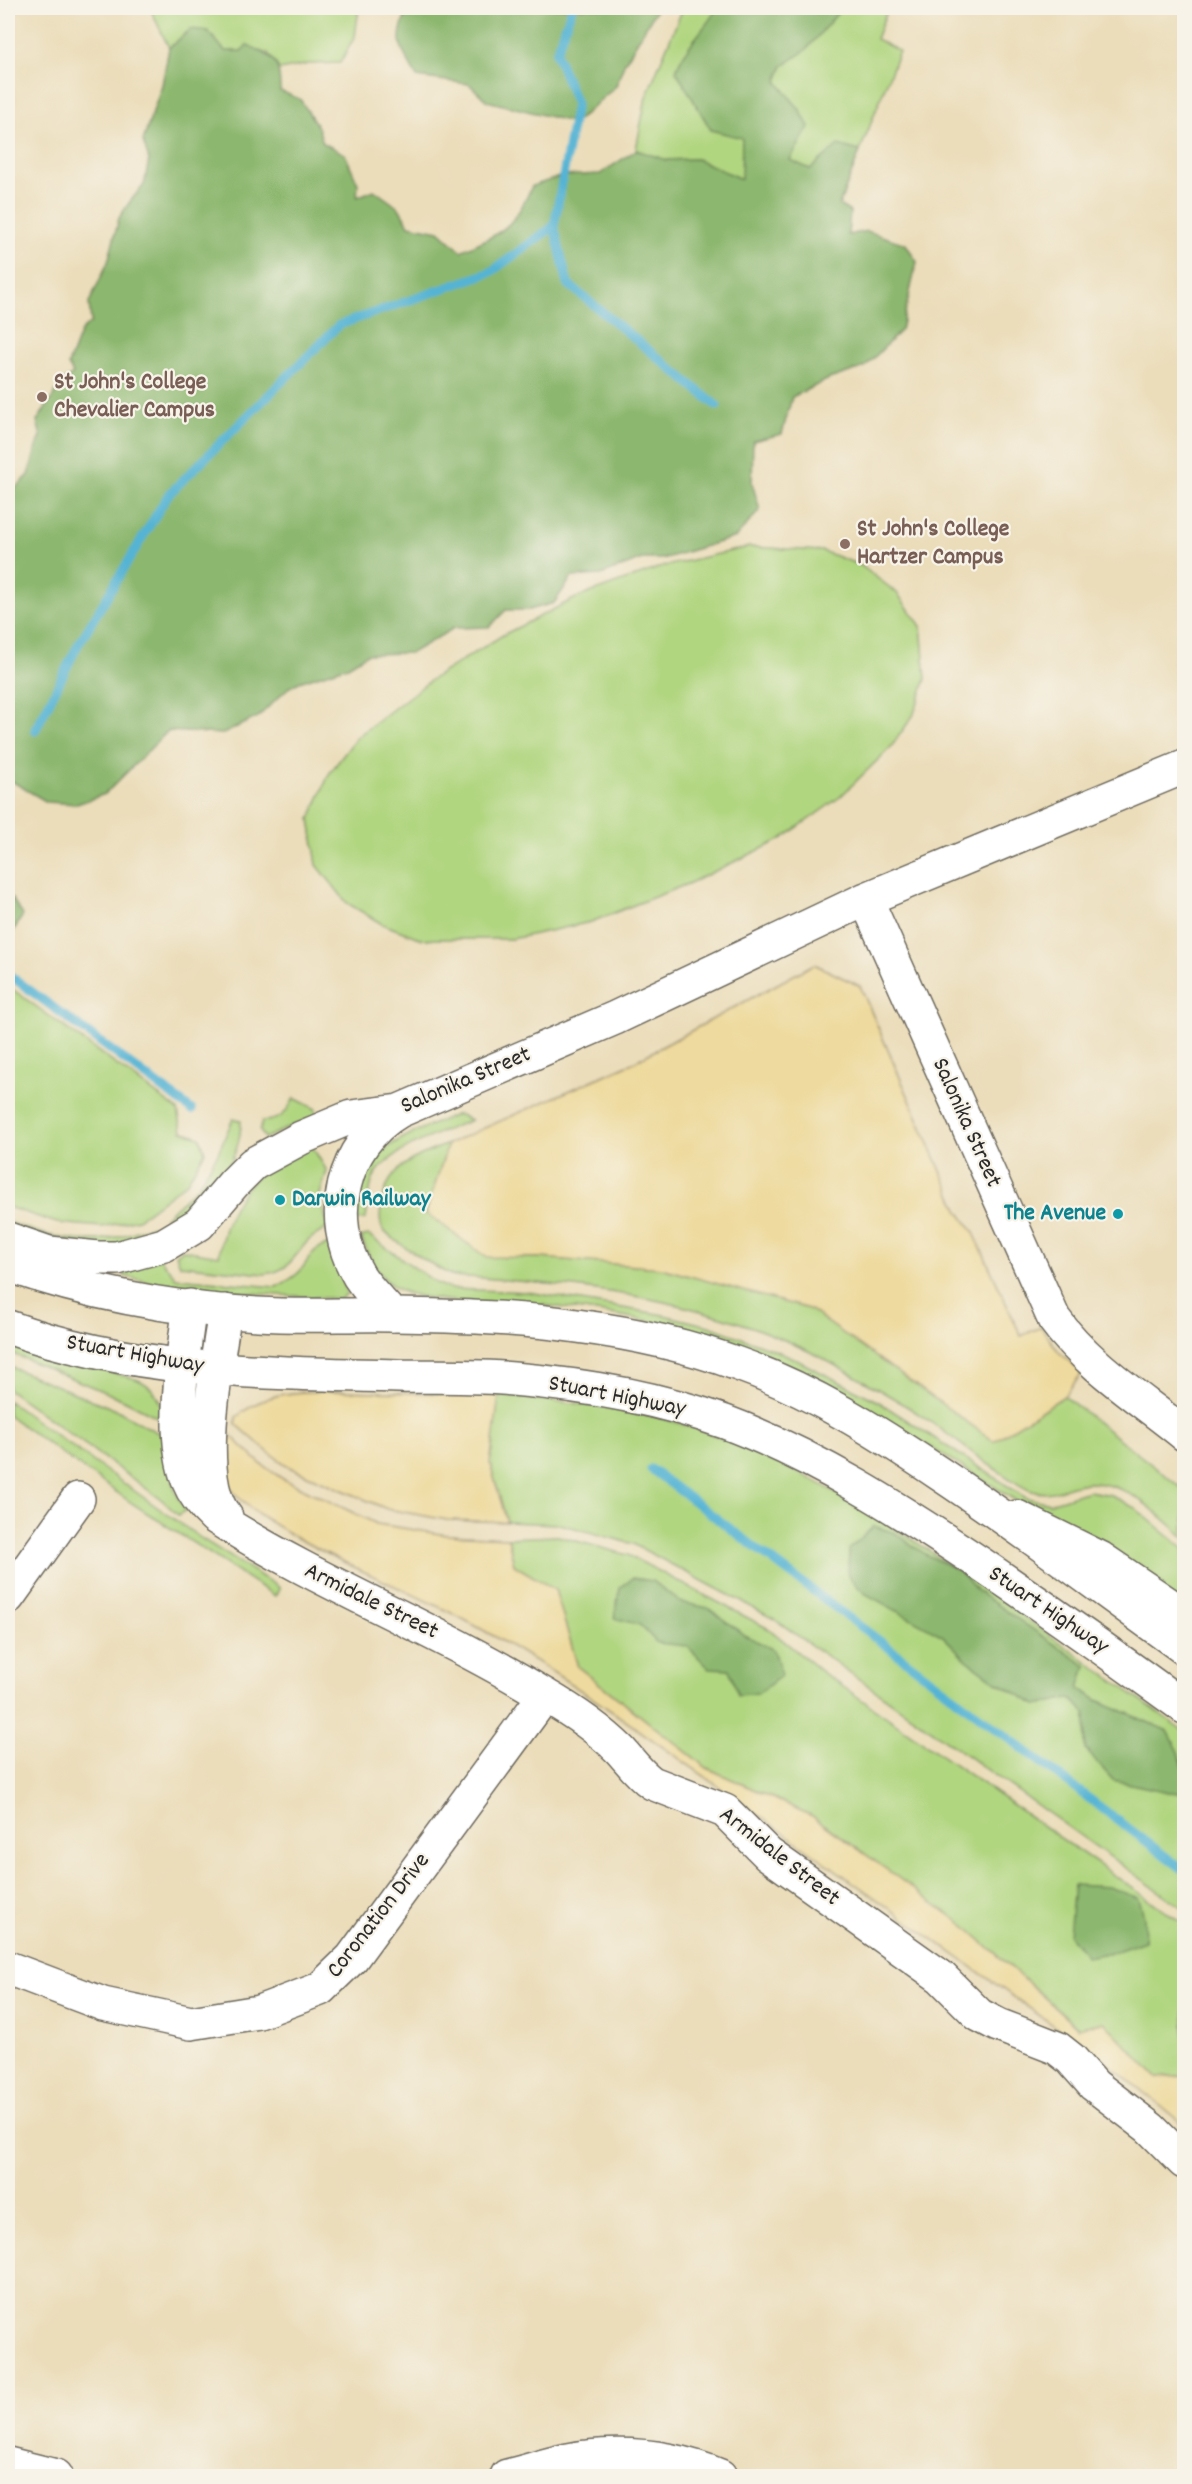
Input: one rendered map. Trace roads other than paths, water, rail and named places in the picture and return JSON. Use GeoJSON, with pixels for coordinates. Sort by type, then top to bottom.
{"type":"FeatureCollection","features":[{"type":"Feature","properties":{"kind":"main road","name":"Salonika Street"},"geometry":{"type":"LineString","coordinates":[[8,1239],[74,1257],[117,1258],[149,1250],[183,1236],[199,1224],[242,1174],[263,1157],[351,1117],[399,1111],[615,1018],[866,899],[1185,767]]}},
{"type":"Feature","properties":{"kind":"main road","name":"Salonika Street"},"geometry":{"type":"LineString","coordinates":[[866,899],[1054,1319],[1065,1335],[1093,1361],[1185,1434]]}},
{"type":"Feature","properties":{"kind":"main road"},"geometry":{"type":"LineString","coordinates":[[392,1315],[359,1276],[344,1232],[340,1204],[349,1166],[381,1124],[399,1111]]}},
{"type":"Feature","properties":{"kind":"main road","name":"Stuart Highway"},"geometry":{"type":"LineString","coordinates":[[8,1265],[72,1286],[225,1311],[304,1315],[392,1315],[575,1325],[684,1346],[739,1364],[847,1414],[975,1497],[1185,1648]]}},
{"type":"Feature","properties":{"kind":"main road","name":"Armidale Street"},"geometry":{"type":"LineString","coordinates":[[190,1306],[181,1366],[180,1440],[188,1481],[205,1508],[215,1517],[305,1570],[450,1641],[545,1695],[612,1744],[652,1783],[725,1811],[768,1854],[941,1977],[979,2015],[998,2025],[1057,2048],[1071,2059],[1094,2085],[1150,2128],[1185,2162]]}},
{"type":"Feature","properties":{"kind":"main road","name":"Armidale Street"},"geometry":{"type":"LineString","coordinates":[[225,1311],[216,1369],[209,1445],[213,1490],[222,1513],[252,1540]]}},
{"type":"Feature","properties":{"kind":"main road","name":"Stuart Highway"},"geometry":{"type":"LineString","coordinates":[[8,1327],[91,1351],[181,1366],[297,1374],[511,1378],[631,1395],[726,1423],[781,1446],[884,1502],[1077,1629],[1185,1707]]}},
{"type":"Feature","properties":{"kind":"main road","name":"Stuart Highway"},"geometry":{"type":"LineString","coordinates":[[975,1497],[1100,1558],[1185,1615]]}},
{"type":"Feature","properties":{"kind":"main road"},"geometry":{"type":"LineString","coordinates":[[8,1597],[78,1499]]}},
{"type":"Feature","properties":{"kind":"main road","name":"Coronation Drive"},"geometry":{"type":"LineString","coordinates":[[8,1968],[103,2004],[190,2023],[259,2012],[320,1989],[352,1958],[545,1695]]}},
{"type":"Feature","properties":{"kind":"main road"},"geometry":{"type":"LineString","coordinates":[[507,2476],[587,2457],[642,2456],[695,2466],[720,2476]]}},
{"type":"Feature","properties":{"kind":"main road"},"geometry":{"type":"LineString","coordinates":[[8,2464],[56,2476]]}},
{"type":"Feature","properties":{"kind":"waterway"},"geometry":{"type":"LineString","coordinates":[[35,731],[78,645],[168,495],[339,325],[491,272],[554,226],[576,104],[556,53],[572,8]]}},
{"type":"Feature","properties":{"kind":"waterway"},"geometry":{"type":"LineString","coordinates":[[554,226],[568,284],[717,406]]}},
{"type":"Feature","properties":{"kind":"waterway"},"geometry":{"type":"LineString","coordinates":[[8,974],[192,1110]]}},
{"type":"Feature","properties":{"kind":"waterway"},"geometry":{"type":"LineString","coordinates":[[651,1469],[1184,1870]]}},
{"type":"Feature","properties":{"kind":"place","name":"St John's College Chevalier Campus"},"geometry":{"type":"Point","coordinates":[42,397]}},
{"type":"Feature","properties":{"kind":"place","name":"St John's College Hartzer Campus"},"geometry":{"type":"Point","coordinates":[845,544]}},
{"type":"Feature","properties":{"kind":"place","name":"Darwin Railway"},"geometry":{"type":"Point","coordinates":[280,1200]}},
{"type":"Feature","properties":{"kind":"place","name":"The Avenue"},"geometry":{"type":"Point","coordinates":[1118,1214]}}]}
